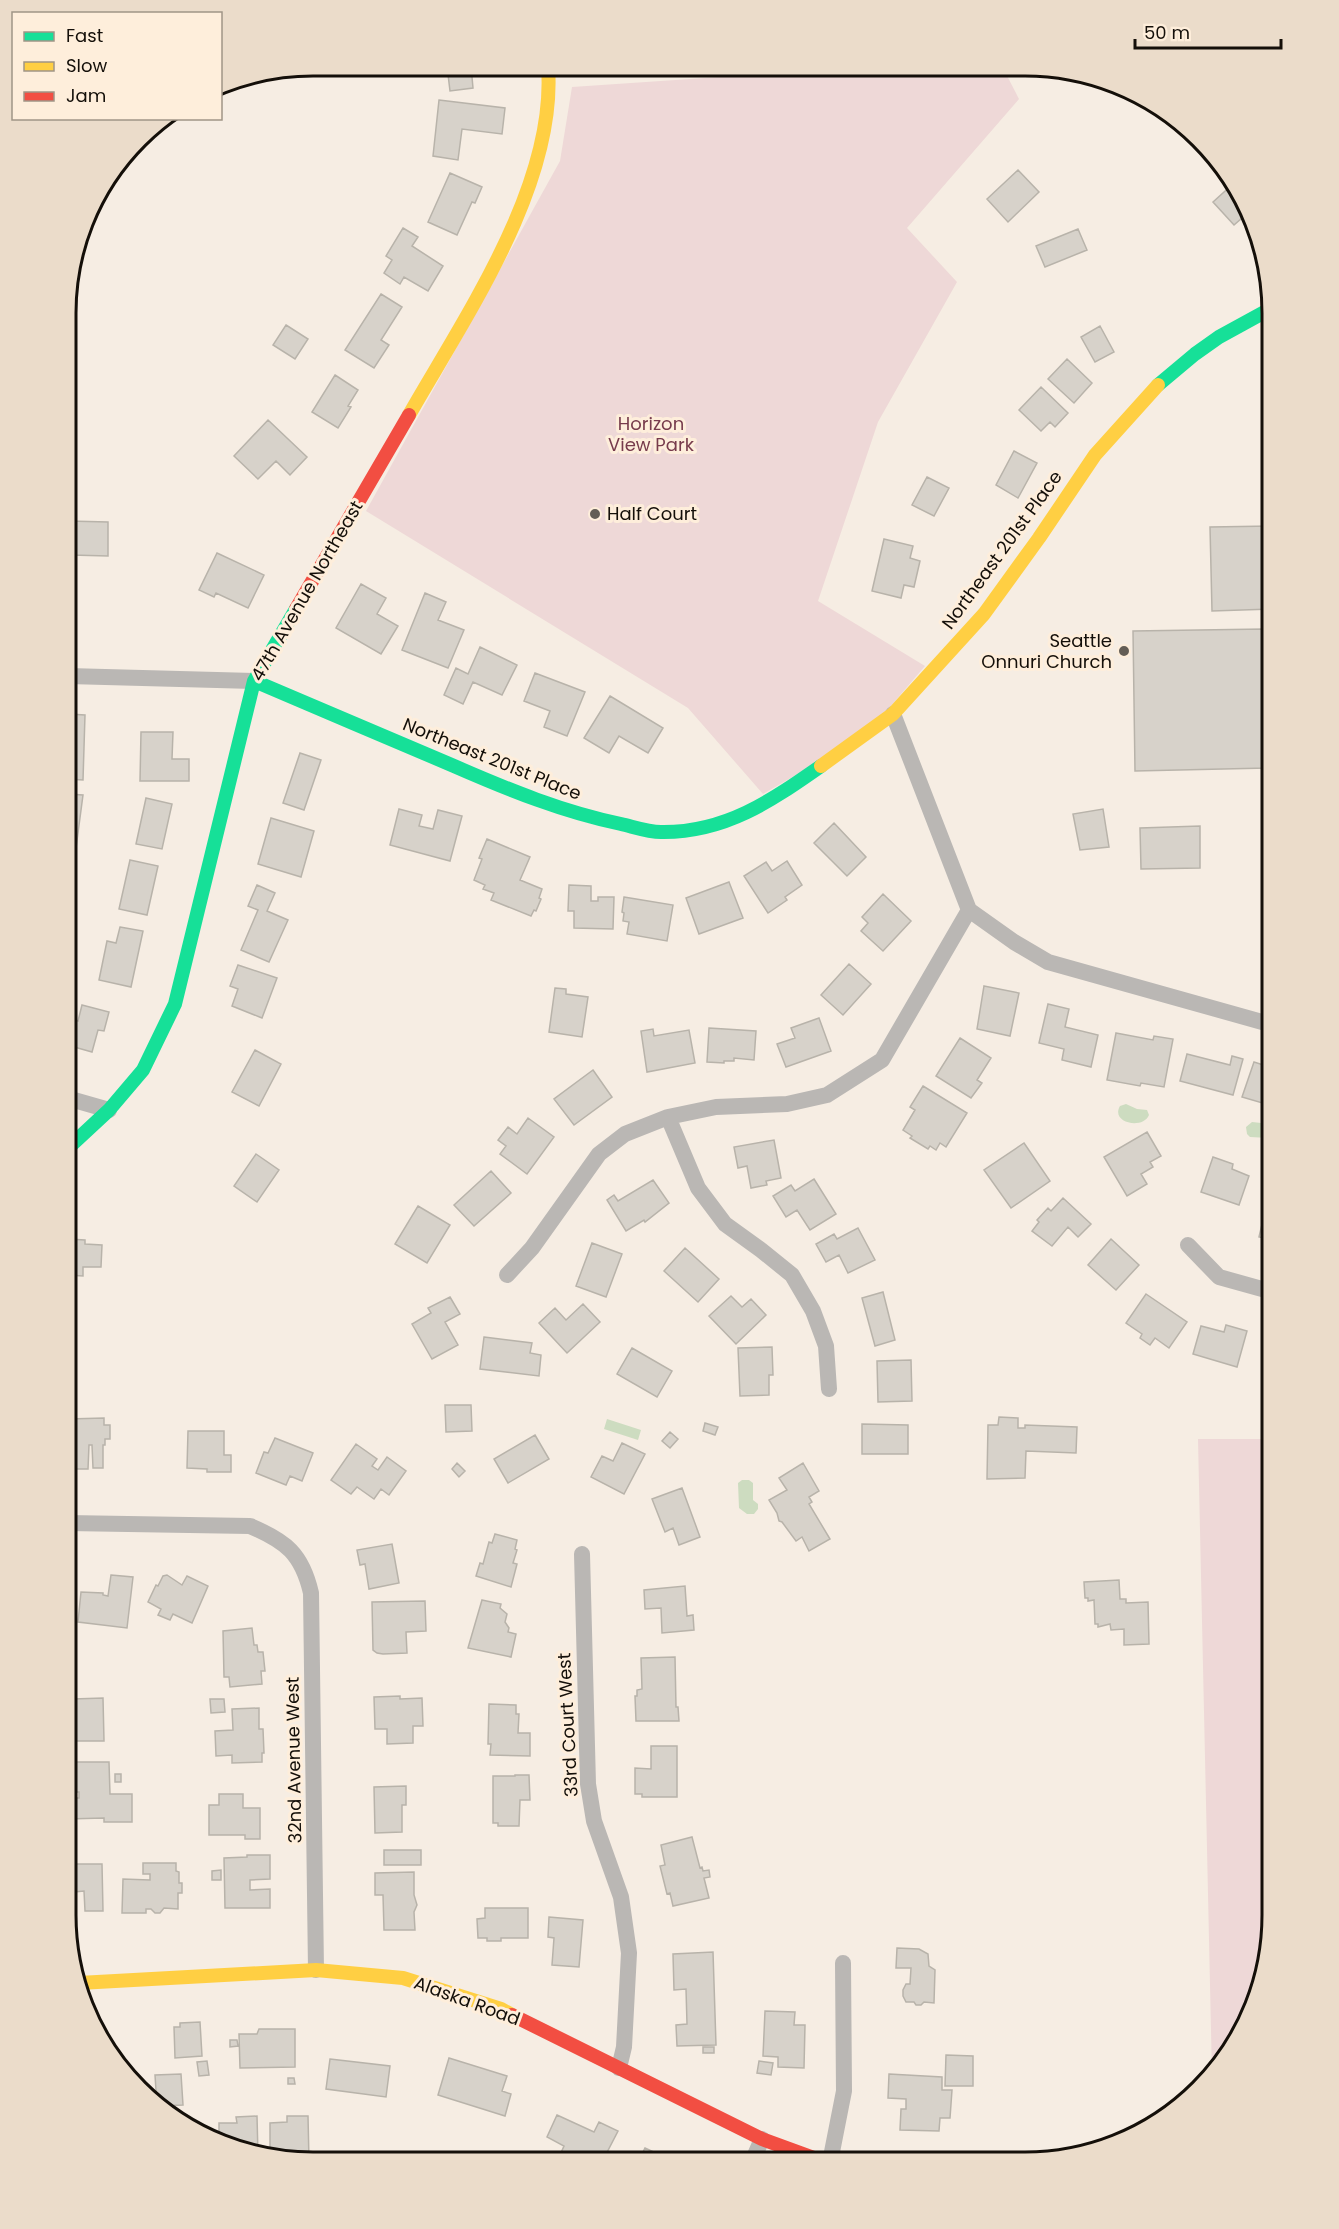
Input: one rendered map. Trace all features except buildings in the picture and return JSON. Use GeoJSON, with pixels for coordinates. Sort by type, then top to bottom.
{"type":"FeatureCollection","features":[{"type":"Feature","properties":{"kind":"street","name":"47th Avenue Northeast"},"geometry":{"type":"LineString","coordinates":[[76,1141],[109,1110],[143,1070],[175,1004],[254,681],[473,304],[521,211],[534,171],[544,127],[549,76]]}},
{"type":"Feature","properties":{"kind":"street","name":"Northeast 201st Place"},"geometry":{"type":"LineString","coordinates":[[76,676],[254,681],[521,795],[583,816],[660,832],[704,827],[753,811],[779,796],[893,714],[984,614],[1095,455],[1149,393],[1219,337],[1262,313]]}},
{"type":"Feature","properties":{"kind":"street"},"geometry":{"type":"LineString","coordinates":[[893,714],[969,910],[1014,942],[1048,962],[1262,1022]]}},
{"type":"Feature","properties":{"kind":"street"},"geometry":{"type":"LineString","coordinates":[[507,1275],[532,1248],[599,1154],[626,1134],[668,1117],[716,1107],[786,1104],[827,1095],[882,1060],[969,910]]}},
{"type":"Feature","properties":{"kind":"street"},"geometry":{"type":"LineString","coordinates":[[76,1101],[109,1110]]}},
{"type":"Feature","properties":{"kind":"street"},"geometry":{"type":"LineString","coordinates":[[668,1117],[698,1188],[725,1224],[792,1275],[813,1311],[826,1346],[830,1389]]}},
{"type":"Feature","properties":{"kind":"street"},"geometry":{"type":"LineString","coordinates":[[1188,1245],[1219,1276],[1262,1289]]}},
{"type":"Feature","properties":{"kind":"street","name":"32nd Avenue West"},"geometry":{"type":"LineString","coordinates":[[76,1523],[250,1526],[273,1536],[296,1554],[307,1574],[311,1593],[316,1970]]}},
{"type":"Feature","properties":{"kind":"street","name":"33rd Court West"},"geometry":{"type":"LineString","coordinates":[[582,1554],[588,1784],[594,1821],[621,1897],[629,1953],[624,2047],[619,2068]]}},
{"type":"Feature","properties":{"kind":"street"},"geometry":{"type":"LineString","coordinates":[[832,2152],[844,2091],[843,1963]]}},
{"type":"Feature","properties":{"kind":"street","name":"Alaska Road"},"geometry":{"type":"LineString","coordinates":[[86,1983],[316,1970],[403,1978],[501,2009],[762,2139],[798,2152]]}},
{"type":"Feature","properties":{"kind":"street"},"geometry":{"type":"LineString","coordinates":[[756,2152],[762,2139]]}},
{"type":"Feature","properties":{"kind":"green space","name":"Horizon View Park"},"geometry":{"type":"Polygon","coordinates":[[[735,76],[1007,76],[1019,99],[907,228],[957,282],[878,422],[818,601],[925,666],[867,734],[763,794],[688,708],[366,511],[560,161],[572,87],[735,76]]]}},
{"type":"Feature","properties":{"kind":"green space"},"geometry":{"type":"Polygon","coordinates":[[[1198,1439],[1262,1439],[1262,1931],[1258,1962],[1250,1992],[1231,2034],[1212,2062],[1198,1439]]]}},
{"type":"Feature","properties":{"kind":"shaded area"},"geometry":{"type":"Polygon","coordinates":[[[1126,1104],[1147,1110],[1149,1115],[1146,1120],[1135,1123],[1119,1117],[1120,1106],[1126,1104]]]}},
{"type":"Feature","properties":{"kind":"shaded area"},"geometry":{"type":"Polygon","coordinates":[[[1252,1122],[1262,1123],[1262,1138],[1250,1137],[1246,1127],[1252,1122]]]}},
{"type":"Feature","properties":{"kind":"shaded area"},"geometry":{"type":"Polygon","coordinates":[[[607,1419],[641,1430],[638,1440],[604,1429],[607,1419]]]}},
{"type":"Feature","properties":{"kind":"shaded area"},"geometry":{"type":"Polygon","coordinates":[[[742,1480],[749,1480],[753,1483],[753,1500],[758,1504],[758,1509],[754,1514],[747,1514],[739,1508],[738,1483],[742,1480]]]}},
{"type":"Feature","properties":{"kind":"traffic: fast"},"geometry":{"type":"LineString","coordinates":[[1158,385],[1219,337],[1262,313]]}},
{"type":"Feature","properties":{"kind":"traffic: fast"},"geometry":{"type":"LineString","coordinates":[[76,1141],[109,1110],[143,1070],[175,1004],[254,681],[296,609]]}},
{"type":"Feature","properties":{"kind":"traffic: fast"},"geometry":{"type":"LineString","coordinates":[[254,681],[516,792],[557,807],[651,831],[684,831],[727,821],[765,803],[821,766]]}},
{"type":"Feature","properties":{"kind":"traffic: slow"},"geometry":{"type":"LineString","coordinates":[[409,415],[480,293],[523,203],[538,157],[547,112],[548,76]]}},
{"type":"Feature","properties":{"kind":"traffic: slow"},"geometry":{"type":"LineString","coordinates":[[821,766],[893,714],[984,614],[1095,455],[1158,385]]}},
{"type":"Feature","properties":{"kind":"traffic: slow"},"geometry":{"type":"LineString","coordinates":[[86,1983],[316,1970],[403,1978],[501,2009],[512,2015]]}},
{"type":"Feature","properties":{"kind":"traffic: jam"},"geometry":{"type":"LineString","coordinates":[[296,609],[409,415]]}},
{"type":"Feature","properties":{"kind":"traffic: jam"},"geometry":{"type":"LineString","coordinates":[[512,2015],[762,2139],[798,2152]]}},
{"type":"Feature","properties":{"kind":"place","name":"Half Court"},"geometry":{"type":"Point","coordinates":[595,514]}},
{"type":"Feature","properties":{"kind":"place","name":"Seattle Onnuri Church"},"geometry":{"type":"Point","coordinates":[1124,651]}}]}
